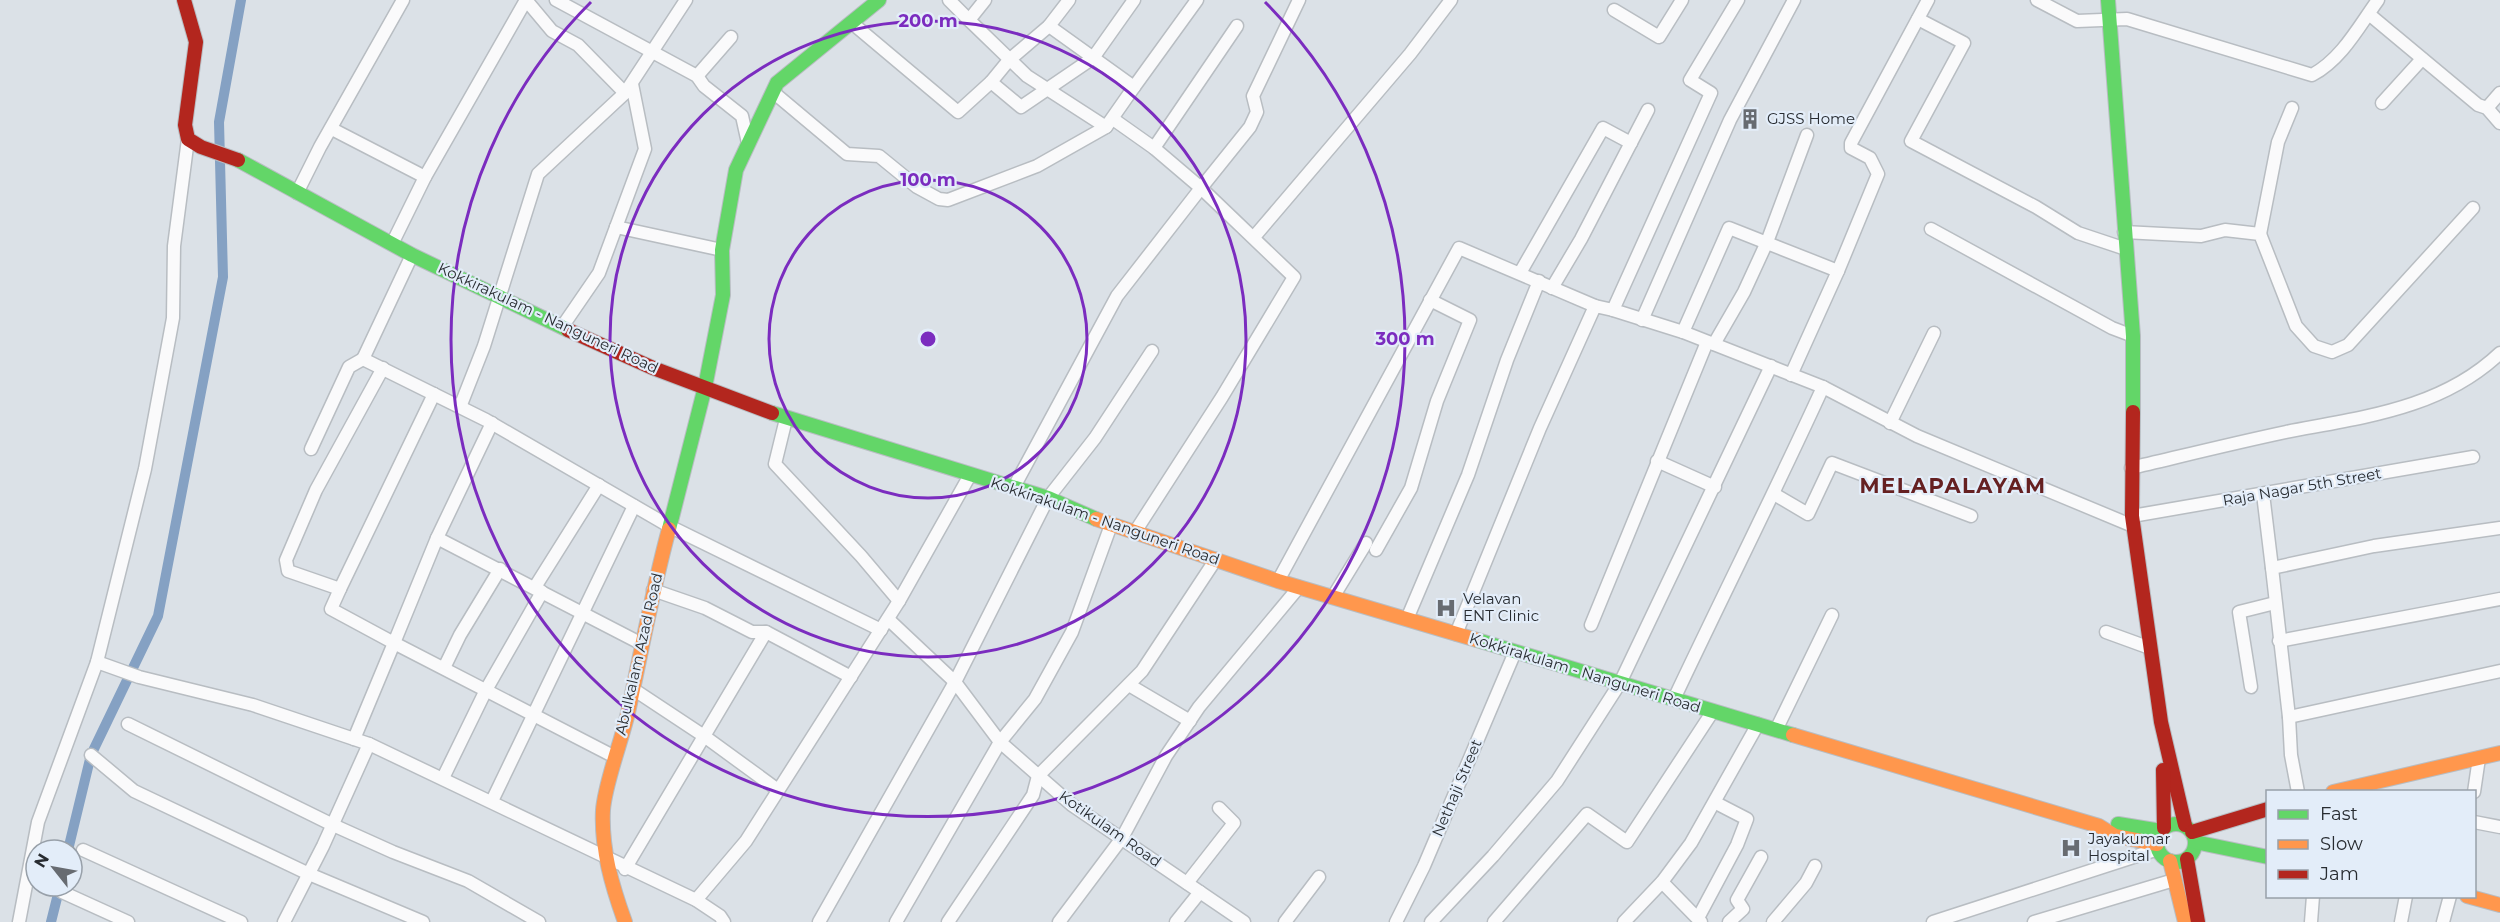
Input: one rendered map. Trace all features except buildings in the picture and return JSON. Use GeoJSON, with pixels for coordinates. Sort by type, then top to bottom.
{"type":"FeatureCollection","features":[{"type":"Feature","properties":{"kind":"main road"},"geometry":{"type":"LineString","coordinates":[[184,0],[196,42],[185,125],[188,139]]}},
{"type":"Feature","properties":{"kind":"main road","name":"Abulkalam Azad Road"},"geometry":{"type":"LineString","coordinates":[[625,922],[607,860],[603,809],[633,689],[653,590],[705,387],[723,295],[722,250],[736,170],[777,83],[879,0]]}},
{"type":"Feature","properties":{"kind":"main road"},"geometry":{"type":"LineString","coordinates":[[2108,0],[2133,336],[2130,468],[2132,521],[2161,722],[2190,843],[2198,922]]}},
{"type":"Feature","properties":{"kind":"main road","name":"Kokkirakulam - Nanguneri Road"},"geometry":{"type":"LineString","coordinates":[[188,139],[201,147],[240,161],[393,242],[412,255],[562,327],[653,368],[786,419],[1048,498],[1111,525],[1278,581],[2099,826],[2115,836],[2160,838],[2172,824],[2190,843]]}},
{"type":"Feature","properties":{"kind":"main road"},"geometry":{"type":"LineString","coordinates":[[2161,722],[2160,838],[2170,861],[2185,922]]}},
{"type":"Feature","properties":{"kind":"main road"},"geometry":{"type":"LineString","coordinates":[[2342,790],[2500,753]]}},
{"type":"Feature","properties":{"kind":"main road"},"geometry":{"type":"LineString","coordinates":[[2170,861],[2190,843],[2266,810]]}},
{"type":"Feature","properties":{"kind":"main road"},"geometry":{"type":"LineString","coordinates":[[2190,843],[2229,847],[2240,852],[2266,857]]}},
{"type":"Feature","properties":{"kind":"main road"},"geometry":{"type":"LineString","coordinates":[[2471,898],[2500,905]]}},
{"type":"Feature","properties":{"kind":"street"},"geometry":{"type":"LineString","coordinates":[[297,193],[403,0]]}},
{"type":"Feature","properties":{"kind":"street"},"geometry":{"type":"LineString","coordinates":[[393,242],[425,177],[526,0],[552,31],[578,45],[629,89],[645,149],[598,273],[562,327]]}},
{"type":"Feature","properties":{"kind":"street"},"geometry":{"type":"LineString","coordinates":[[556,0],[697,76],[704,86],[742,116],[748,143]]}},
{"type":"Feature","properties":{"kind":"street"},"geometry":{"type":"LineString","coordinates":[[460,407],[501,296],[538,174],[629,89],[686,0]]}},
{"type":"Feature","properties":{"kind":"street"},"geometry":{"type":"LineString","coordinates":[[949,0],[1027,76],[1154,148],[1201,188],[1294,277],[1222,397],[1135,532]]}},
{"type":"Feature","properties":{"kind":"street"},"geometry":{"type":"LineString","coordinates":[[969,20],[985,0]]}},
{"type":"Feature","properties":{"kind":"street"},"geometry":{"type":"LineString","coordinates":[[852,23],[958,112],[991,82],[1010,60],[1049,26],[1069,0]]}},
{"type":"Feature","properties":{"kind":"street"},"geometry":{"type":"LineString","coordinates":[[991,82],[1021,107],[1093,58],[1134,0]]}},
{"type":"Feature","properties":{"kind":"street"},"geometry":{"type":"LineString","coordinates":[[773,92],[847,154],[879,156],[917,187],[939,199],[948,200],[1037,166],[1109,123],[1197,0]]}},
{"type":"Feature","properties":{"kind":"street"},"geometry":{"type":"LineString","coordinates":[[1014,487],[1117,296],[1250,127],[1257,112],[1253,96],[1299,0]]}},
{"type":"Feature","properties":{"kind":"street"},"geometry":{"type":"LineString","coordinates":[[1254,237],[1410,54],[1451,0]]}},
{"type":"Feature","properties":{"kind":"street"},"geometry":{"type":"LineString","coordinates":[[1614,10],[1659,37],[1682,0]]}},
{"type":"Feature","properties":{"kind":"street"},"geometry":{"type":"LineString","coordinates":[[1613,310],[1711,93],[1690,80],[1738,0]]}},
{"type":"Feature","properties":{"kind":"street"},"geometry":{"type":"LineString","coordinates":[[1642,320],[1730,120],[1758,63],[1794,0]]}},
{"type":"Feature","properties":{"kind":"street"},"geometry":{"type":"LineString","coordinates":[[1791,375],[1838,271],[1878,174],[1870,158],[1851,148],[1851,143],[1928,0]]}},
{"type":"Feature","properties":{"kind":"street"},"geometry":{"type":"LineString","coordinates":[[2037,0],[2077,21],[2127,19],[2312,75],[2327,67],[2370,15],[2378,0]]}},
{"type":"Feature","properties":{"kind":"street"},"geometry":{"type":"LineString","coordinates":[[2370,15],[2478,105],[2487,108],[2500,123]]}},
{"type":"Feature","properties":{"kind":"street"},"geometry":{"type":"LineString","coordinates":[[1918,19],[1964,43],[1911,141],[2036,207],[2078,233],[2126,249]]}},
{"type":"Feature","properties":{"kind":"street"},"geometry":{"type":"LineString","coordinates":[[1049,26],[1134,87]]}},
{"type":"Feature","properties":{"kind":"street"},"geometry":{"type":"LineString","coordinates":[[1154,148],[1237,26]]}},
{"type":"Feature","properties":{"kind":"street"},"geometry":{"type":"LineString","coordinates":[[697,76],[731,38]]}},
{"type":"Feature","properties":{"kind":"street"},"geometry":{"type":"LineString","coordinates":[[2382,104],[2422,58]]}},
{"type":"Feature","properties":{"kind":"street"},"geometry":{"type":"LineString","coordinates":[[2487,108],[2500,93]]}},
{"type":"Feature","properties":{"kind":"street"},"geometry":{"type":"LineString","coordinates":[[2292,108],[2278,142],[2260,234],[2296,326],[2314,346],[2332,352],[2348,345],[2473,208]]}},
{"type":"Feature","properties":{"kind":"street"},"geometry":{"type":"LineString","coordinates":[[1552,288],[1648,110]]}},
{"type":"Feature","properties":{"kind":"street"},"geometry":{"type":"LineString","coordinates":[[1520,273],[1603,128],[1631,143]]}},
{"type":"Feature","properties":{"kind":"street"},"geometry":{"type":"LineString","coordinates":[[332,129],[425,177]]}},
{"type":"Feature","properties":{"kind":"street"},"geometry":{"type":"LineString","coordinates":[[1591,625],[1657,461],[1710,343],[1744,292],[1767,242],[1807,135]]}},
{"type":"Feature","properties":{"kind":"street"},"geometry":{"type":"LineString","coordinates":[[19,922],[38,822],[97,662],[146,469],[173,318],[174,246],[188,139]]}},
{"type":"Feature","properties":{"kind":"street"},"geometry":{"type":"LineString","coordinates":[[616,227],[722,250]]}},
{"type":"Feature","properties":{"kind":"street"},"geometry":{"type":"LineString","coordinates":[[1683,332],[1729,228],[1838,271]]}},
{"type":"Feature","properties":{"kind":"street"},"geometry":{"type":"LineString","coordinates":[[1931,229],[2112,328],[2133,336]]}},
{"type":"Feature","properties":{"kind":"street"},"geometry":{"type":"LineString","coordinates":[[2124,232],[2201,236],[2225,230],[2260,234]]}},
{"type":"Feature","properties":{"kind":"street"},"geometry":{"type":"LineString","coordinates":[[1278,581],[1459,248],[1594,306],[1683,332],[1823,387],[1890,423],[2132,521]]}},
{"type":"Feature","properties":{"kind":"street"},"geometry":{"type":"LineString","coordinates":[[311,449],[349,367],[363,359],[412,255]]}},
{"type":"Feature","properties":{"kind":"street"},"geometry":{"type":"LineString","coordinates":[[1407,620],[1468,476],[1507,360],[1539,281]]}},
{"type":"Feature","properties":{"kind":"street"},"geometry":{"type":"LineString","coordinates":[[1333,597],[1411,488],[1437,402],[1470,320],[1430,300]]}},
{"type":"Feature","properties":{"kind":"street"},"geometry":{"type":"LineString","coordinates":[[1456,634],[1540,428],[1594,306]]}},
{"type":"Feature","properties":{"kind":"street"},"geometry":{"type":"LineString","coordinates":[[1890,423],[1934,333]]}},
{"type":"Feature","properties":{"kind":"street"},"geometry":{"type":"LineString","coordinates":[[819,922],[955,682],[1048,498],[1095,438],[1152,351]]}},
{"type":"Feature","properties":{"kind":"street"},"geometry":{"type":"LineString","coordinates":[[2130,468],[2286,432],[2375,416],[2441,394],[2481,371],[2500,353]]}},
{"type":"Feature","properties":{"kind":"street"},"geometry":{"type":"LineString","coordinates":[[363,359],[492,423],[669,526],[880,630]]}},
{"type":"Feature","properties":{"kind":"street"},"geometry":{"type":"LineString","coordinates":[[1431,922],[1493,856],[1557,781],[1620,683],[1771,366]]}},
{"type":"Feature","properties":{"kind":"street"},"geometry":{"type":"LineString","coordinates":[[340,589],[288,571],[286,560],[316,490],[383,368]]}},
{"type":"Feature","properties":{"kind":"street"},"geometry":{"type":"LineString","coordinates":[[1674,699],[1755,528],[1774,494],[1823,387]]}},
{"type":"Feature","properties":{"kind":"street"},"geometry":{"type":"LineString","coordinates":[[434,394],[331,609],[615,757]]}},
{"type":"Feature","properties":{"kind":"street"},"geometry":{"type":"LineString","coordinates":[[786,419],[774,464],[861,556],[899,601]]}},
{"type":"Feature","properties":{"kind":"street"},"geometry":{"type":"LineString","coordinates":[[354,739],[437,538],[492,423]]}},
{"type":"Feature","properties":{"kind":"street","name":"Raja Nagar 5th Street"},"geometry":{"type":"LineString","coordinates":[[2132,521],[2263,494],[2473,457]]}},
{"type":"Feature","properties":{"kind":"street"},"geometry":{"type":"LineString","coordinates":[[1657,461],[1714,487]]}},
{"type":"Feature","properties":{"kind":"street"},"geometry":{"type":"LineString","coordinates":[[1774,494],[1808,514],[1832,463],[1971,516]]}},
{"type":"Feature","properties":{"kind":"street"},"geometry":{"type":"LineString","coordinates":[[696,900],[746,841],[888,619],[970,475]]}},
{"type":"Feature","properties":{"kind":"street"},"geometry":{"type":"LineString","coordinates":[[535,587],[593,498],[599,485]]}},
{"type":"Feature","properties":{"kind":"street"},"geometry":{"type":"LineString","coordinates":[[2263,494],[2289,717],[2291,755],[2298,790]]}},
{"type":"Feature","properties":{"kind":"street"},"geometry":{"type":"LineString","coordinates":[[492,801],[634,506]]}},
{"type":"Feature","properties":{"kind":"street"},"geometry":{"type":"LineString","coordinates":[[896,922],[1000,742],[1035,699],[1072,632],[1111,525]]}},
{"type":"Feature","properties":{"kind":"street"},"geometry":{"type":"LineString","coordinates":[[2272,568],[2374,546],[2500,528]]}},
{"type":"Feature","properties":{"kind":"street"},"geometry":{"type":"LineString","coordinates":[[437,538],[642,644]]}},
{"type":"Feature","properties":{"kind":"street"},"geometry":{"type":"LineString","coordinates":[[948,922],[1033,795],[1038,776],[1142,671],[1216,559]]}},
{"type":"Feature","properties":{"kind":"street"},"geometry":{"type":"LineString","coordinates":[[444,668],[460,634],[500,569]]}},
{"type":"Feature","properties":{"kind":"street"},"geometry":{"type":"LineString","coordinates":[[443,778],[486,690],[542,592],[535,587]]}},
{"type":"Feature","properties":{"kind":"street"},"geometry":{"type":"LineString","coordinates":[[1059,922],[1122,838],[1166,756],[1190,721],[1299,587]]}},
{"type":"Feature","properties":{"kind":"street"},"geometry":{"type":"LineString","coordinates":[[653,590],[705,608],[752,632],[766,632],[851,676]]}},
{"type":"Feature","properties":{"kind":"street"},"geometry":{"type":"LineString","coordinates":[[2279,641],[2500,599]]}},
{"type":"Feature","properties":{"kind":"street"},"geometry":{"type":"LineString","coordinates":[[2251,687],[2239,612],[2275,603]]}},
{"type":"Feature","properties":{"kind":"street"},"geometry":{"type":"LineString","coordinates":[[1776,730],[1832,615]]}},
{"type":"Feature","properties":{"kind":"street","name":"Kotikulam Road"},"geometry":{"type":"LineString","coordinates":[[888,619],[955,682],[1000,742],[1072,805],[1244,922]]}},
{"type":"Feature","properties":{"kind":"street"},"geometry":{"type":"LineString","coordinates":[[626,868],[766,632]]}},
{"type":"Feature","properties":{"kind":"street"},"geometry":{"type":"LineString","coordinates":[[2106,632],[2150,648]]}},
{"type":"Feature","properties":{"kind":"street","name":"Nethaji Street"},"geometry":{"type":"LineString","coordinates":[[1396,922],[1424,866],[1515,652]]}},
{"type":"Feature","properties":{"kind":"street"},"geometry":{"type":"LineString","coordinates":[[97,662],[139,677],[253,705],[369,744],[492,801],[607,860],[696,900],[720,916],[724,922]]}},
{"type":"Feature","properties":{"kind":"street"},"geometry":{"type":"LineString","coordinates":[[2289,717],[2500,671]]}},
{"type":"Feature","properties":{"kind":"street"},"geometry":{"type":"LineString","coordinates":[[1129,686],[1190,721]]}},
{"type":"Feature","properties":{"kind":"street"},"geometry":{"type":"LineString","coordinates":[[633,689],[704,736],[778,790]]}},
{"type":"Feature","properties":{"kind":"street"},"geometry":{"type":"LineString","coordinates":[[1494,922],[1587,814],[1627,842],[1713,711]]}},
{"type":"Feature","properties":{"kind":"street"},"geometry":{"type":"LineString","coordinates":[[128,724],[333,825],[393,852],[468,881],[539,922]]}},
{"type":"Feature","properties":{"kind":"street"},"geometry":{"type":"LineString","coordinates":[[1624,922],[1662,882],[1691,843],[1716,803],[1758,724]]}},
{"type":"Feature","properties":{"kind":"street"},"geometry":{"type":"LineString","coordinates":[[284,922],[333,825],[369,744]]}},
{"type":"Feature","properties":{"kind":"street"},"geometry":{"type":"LineString","coordinates":[[92,755],[134,791],[309,874],[423,922]]}},
{"type":"Feature","properties":{"kind":"street"},"geometry":{"type":"LineString","coordinates":[[2474,790],[2479,758]]}},
{"type":"Feature","properties":{"kind":"street"},"geometry":{"type":"LineString","coordinates":[[1662,882],[1700,920],[1737,845],[1747,819],[1716,803]]}},
{"type":"Feature","properties":{"kind":"street"},"geometry":{"type":"LineString","coordinates":[[1187,883],[1234,823],[1219,808]]}},
{"type":"Feature","properties":{"kind":"street"},"geometry":{"type":"LineString","coordinates":[[2476,822],[2500,827]]}},
{"type":"Feature","properties":{"kind":"street"},"geometry":{"type":"LineString","coordinates":[[1933,922],[2160,838]]}},
{"type":"Feature","properties":{"kind":"street"},"geometry":{"type":"LineString","coordinates":[[84,850],[241,922]]}},
{"type":"Feature","properties":{"kind":"street"},"geometry":{"type":"LineString","coordinates":[[1729,922],[1743,909],[1737,900],[1761,857]]}},
{"type":"Feature","properties":{"kind":"street"},"geometry":{"type":"LineString","coordinates":[[1773,922],[1806,883],[1815,866]]}},
{"type":"Feature","properties":{"kind":"street"},"geometry":{"type":"LineString","coordinates":[[1285,922],[1319,877]]}},
{"type":"Feature","properties":{"kind":"street"},"geometry":{"type":"LineString","coordinates":[[2034,922],[2174,880]]}},
{"type":"Feature","properties":{"kind":"street"},"geometry":{"type":"LineString","coordinates":[[1176,922],[1200,892]]}},
{"type":"Feature","properties":{"kind":"street"},"geometry":{"type":"LineString","coordinates":[[75,898],[128,922]]}},
{"type":"Feature","properties":{"kind":"street"},"geometry":{"type":"LineString","coordinates":[[2311,922],[2313,898]]}},
{"type":"Feature","properties":{"kind":"street"},"geometry":{"type":"LineString","coordinates":[[2401,922],[2406,898]]}},
{"type":"Feature","properties":{"kind":"street"},"geometry":{"type":"LineString","coordinates":[[2443,922],[2450,898]]}},
{"type":"Feature","properties":{"kind":"street"},"geometry":{"type":"LineString","coordinates":[[1220,922],[1228,911]]}},
{"type":"Feature","properties":{"kind":"waterway"},"geometry":{"type":"LineString","coordinates":[[71,838],[91,755],[158,616],[223,277],[219,122],[241,0]]}},
{"type":"Feature","properties":{"kind":"waterway"},"geometry":{"type":"LineString","coordinates":[[51,922],[57,898]]}},
{"type":"Feature","properties":{"kind":"traffic: fast"},"geometry":{"type":"LineString","coordinates":[[669,529],[705,387],[723,295],[722,250],[736,170],[777,83],[879,0]]}},
{"type":"Feature","properties":{"kind":"traffic: fast"},"geometry":{"type":"LineString","coordinates":[[2108,0],[2133,336],[2133,412]]}},
{"type":"Feature","properties":{"kind":"traffic: fast"},"geometry":{"type":"LineString","coordinates":[[238,160],[412,255],[568,330]]}},
{"type":"Feature","properties":{"kind":"traffic: fast"},"geometry":{"type":"LineString","coordinates":[[772,413],[1048,498],[1096,519]]}},
{"type":"Feature","properties":{"kind":"traffic: fast"},"geometry":{"type":"LineString","coordinates":[[1477,640],[1793,735]]}},
{"type":"Feature","properties":{"kind":"traffic: fast"},"geometry":{"type":"LineString","coordinates":[[2118,824],[2161,831]]}},
{"type":"Feature","properties":{"kind":"traffic: fast"},"geometry":{"type":"LineString","coordinates":[[2176,824],[2190,829],[2195,843],[2190,857],[2176,862],[2162,857],[2157,843],[2162,829],[2176,824]]}},
{"type":"Feature","properties":{"kind":"traffic: fast"},"geometry":{"type":"LineString","coordinates":[[2195,842],[2266,857]]}},
{"type":"Feature","properties":{"kind":"traffic: slow"},"geometry":{"type":"LineString","coordinates":[[1096,519],[1278,581],[1477,640]]}},
{"type":"Feature","properties":{"kind":"traffic: slow"},"geometry":{"type":"LineString","coordinates":[[625,922],[608,867],[603,825],[604,799],[626,720],[669,529]]}},
{"type":"Feature","properties":{"kind":"traffic: slow"},"geometry":{"type":"LineString","coordinates":[[1793,735],[2099,826],[2115,836],[2157,844]]}},
{"type":"Feature","properties":{"kind":"traffic: slow"},"geometry":{"type":"LineString","coordinates":[[2342,790],[2500,753]]}},
{"type":"Feature","properties":{"kind":"traffic: slow"},"geometry":{"type":"LineString","coordinates":[[2170,861],[2185,922]]}},
{"type":"Feature","properties":{"kind":"traffic: slow"},"geometry":{"type":"LineString","coordinates":[[2474,898],[2500,905]]}},
{"type":"Feature","properties":{"kind":"traffic: jam"},"geometry":{"type":"LineString","coordinates":[[184,0],[196,42],[185,125],[188,139],[201,147],[238,160]]}},
{"type":"Feature","properties":{"kind":"traffic: jam"},"geometry":{"type":"LineString","coordinates":[[568,330],[653,368],[772,413]]}},
{"type":"Feature","properties":{"kind":"traffic: jam"},"geometry":{"type":"LineString","coordinates":[[2133,412],[2132,516],[2161,722],[2185,825]]}},
{"type":"Feature","properties":{"kind":"traffic: jam"},"geometry":{"type":"LineString","coordinates":[[2163,770],[2164,828]]}},
{"type":"Feature","properties":{"kind":"traffic: jam"},"geometry":{"type":"LineString","coordinates":[[2192,832],[2266,810]]}},
{"type":"Feature","properties":{"kind":"traffic: jam"},"geometry":{"type":"LineString","coordinates":[[2187,859],[2198,922]]}},
{"type":"Feature","properties":{"kind":"place","name":"GJSS Home"},"geometry":{"type":"Point","coordinates":[1750,119]}},
{"type":"Feature","properties":{"kind":"place","name":"Velavan ENT Clinic"},"geometry":{"type":"Point","coordinates":[1446,608]}},
{"type":"Feature","properties":{"kind":"place","name":"Jayakumar Hospital"},"geometry":{"type":"Point","coordinates":[2071,848]}},
{"type":"Feature","properties":{"kind":"district","name":"MELAPALAYAM"},"geometry":{"type":"Point","coordinates":[1953,486]}}]}
